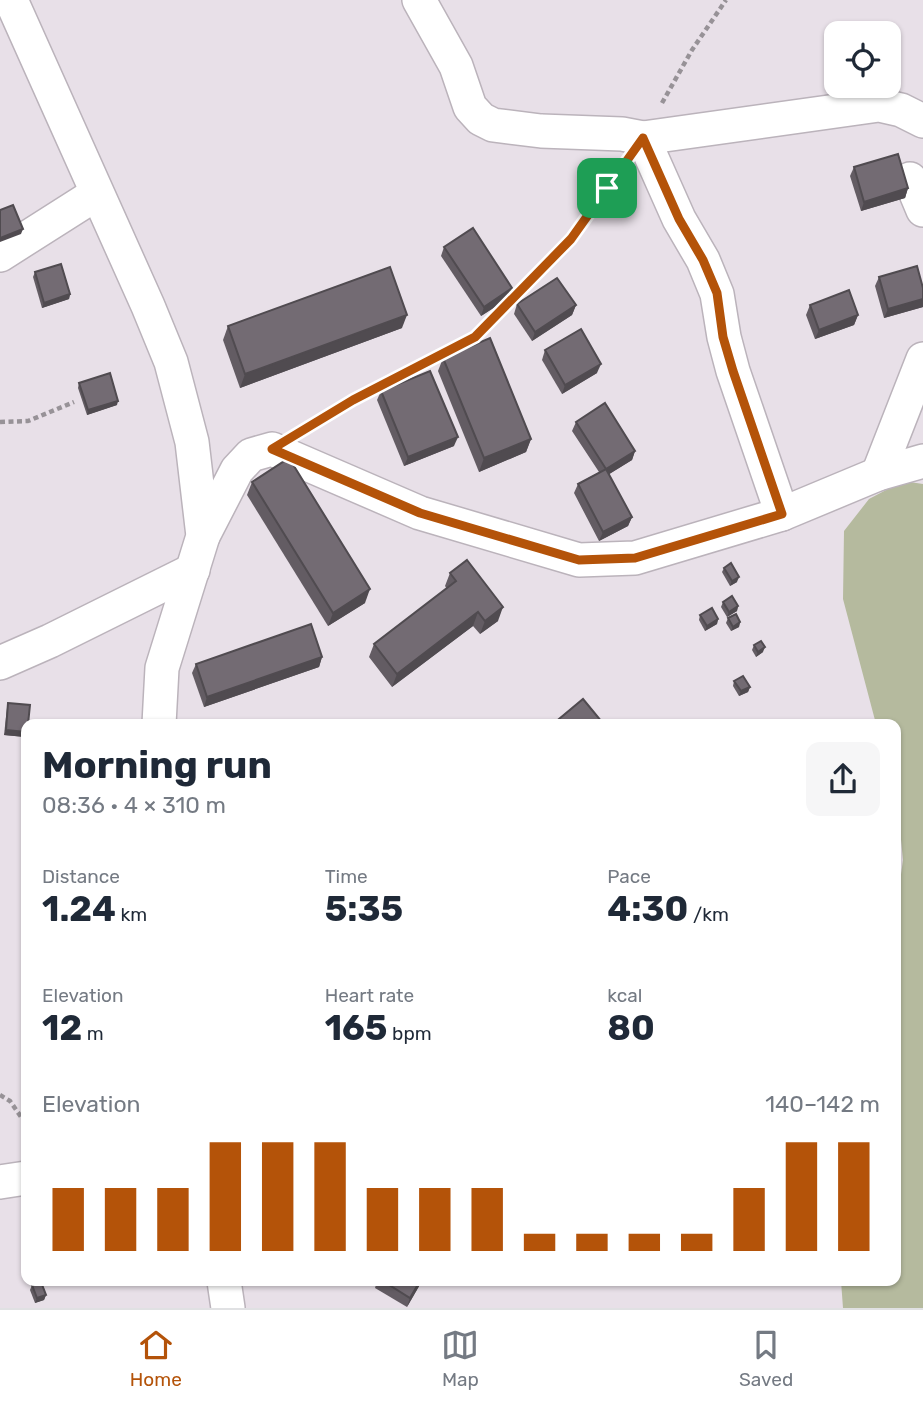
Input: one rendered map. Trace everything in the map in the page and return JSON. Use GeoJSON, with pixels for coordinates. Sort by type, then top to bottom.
{"type":"FeatureCollection","features":[{"type":"Feature","properties":{"kind":"street"},"geometry":{"type":"LineString","coordinates":[[11,0],[171,362],[192,442],[203,536]]}},
{"type":"Feature","properties":{"kind":"street"},"geometry":{"type":"LineString","coordinates":[[419,0],[456,66],[470,107],[481,119],[493,125],[541,131],[622,134],[643,138],[880,105],[901,110],[923,121]]}},
{"type":"Feature","properties":{"kind":"street"},"geometry":{"type":"LineString","coordinates":[[643,138],[667,195],[703,260],[717,293],[723,337],[782,514]]}},
{"type":"Feature","properties":{"kind":"street"},"geometry":{"type":"LineString","coordinates":[[910,179],[923,210]]}},
{"type":"Feature","properties":{"kind":"street"},"geometry":{"type":"LineString","coordinates":[[0,254],[96,194]]}},
{"type":"Feature","properties":{"kind":"street"},"geometry":{"type":"LineString","coordinates":[[877,474],[923,359]]}},
{"type":"Feature","properties":{"kind":"street"},"geometry":{"type":"LineString","coordinates":[[159,719],[162,668],[203,536],[237,470],[251,455],[272,449],[420,513],[579,560],[635,558],[782,514],[877,474],[923,461]]}},
{"type":"Feature","properties":{"kind":"street"},"geometry":{"type":"LineString","coordinates":[[0,663],[192,570]]}},
{"type":"Feature","properties":{"kind":"street"},"geometry":{"type":"LineString","coordinates":[[0,1182],[21,1179]]}},
{"type":"Feature","properties":{"kind":"street"},"geometry":{"type":"LineString","coordinates":[[225,1286],[228,1308]]}},
{"type":"Feature","properties":{"kind":"path"},"geometry":{"type":"LineString","coordinates":[[272,449],[353,400],[475,337],[571,239],[643,138],[692,50],[726,0]]}},
{"type":"Feature","properties":{"kind":"path"},"geometry":{"type":"LineString","coordinates":[[0,422],[28,421],[74,402]]}},
{"type":"Feature","properties":{"kind":"path"},"geometry":{"type":"LineString","coordinates":[[0,1095],[10,1101],[21,1117]]}},
{"type":"Feature","properties":{"kind":"green space"},"geometry":{"type":"Polygon","coordinates":[[[903,481],[923,484],[923,1308],[843,1308],[841,1286],[901,1286],[901,719],[875,719],[843,599],[844,531],[869,499],[903,481]]]}},
{"type":"Feature","properties":{"kind":"building"},"geometry":{"type":"Polygon","coordinates":[[[898,154],[908,188],[864,202],[854,167],[898,154]]]}},
{"type":"Feature","properties":{"kind":"building"},"geometry":{"type":"Polygon","coordinates":[[[13,205],[23,229],[0,238],[0,210],[13,205]]]}},
{"type":"Feature","properties":{"kind":"building"},"geometry":{"type":"Polygon","coordinates":[[[473,228],[512,288],[484,307],[444,247],[473,228]]]}},
{"type":"Feature","properties":{"kind":"building"},"geometry":{"type":"Polygon","coordinates":[[[61,264],[70,294],[44,303],[35,272],[61,264]]]}},
{"type":"Feature","properties":{"kind":"building"},"geometry":{"type":"Polygon","coordinates":[[[917,266],[923,299],[888,309],[879,277],[917,266]]]}},
{"type":"Feature","properties":{"kind":"building"},"geometry":{"type":"Polygon","coordinates":[[[390,267],[407,315],[245,374],[228,326],[390,267]]]}},
{"type":"Feature","properties":{"kind":"building"},"geometry":{"type":"Polygon","coordinates":[[[557,278],[576,305],[535,332],[517,304],[557,278]]]}},
{"type":"Feature","properties":{"kind":"building"},"geometry":{"type":"Polygon","coordinates":[[[849,290],[858,315],[819,330],[810,305],[849,290]]]}},
{"type":"Feature","properties":{"kind":"building"},"geometry":{"type":"Polygon","coordinates":[[[581,329],[601,364],[565,385],[545,350],[581,329]]]}},
{"type":"Feature","properties":{"kind":"building"},"geometry":{"type":"Polygon","coordinates":[[[490,338],[531,439],[484,458],[443,358],[490,338]]]}},
{"type":"Feature","properties":{"kind":"building"},"geometry":{"type":"Polygon","coordinates":[[[430,371],[458,437],[408,457],[381,391],[430,371]]]}},
{"type":"Feature","properties":{"kind":"building"},"geometry":{"type":"Polygon","coordinates":[[[110,373],[118,401],[88,410],[79,383],[110,373]]]}},
{"type":"Feature","properties":{"kind":"building"},"geometry":{"type":"Polygon","coordinates":[[[605,403],[635,451],[606,469],[576,422],[605,403]]]}},
{"type":"Feature","properties":{"kind":"building"},"geometry":{"type":"Polygon","coordinates":[[[289,458],[370,589],[333,613],[252,482],[289,458]]]}},
{"type":"Feature","properties":{"kind":"building"},"geometry":{"type":"Polygon","coordinates":[[[606,469],[632,517],[603,532],[578,484],[606,469]]]}},
{"type":"Feature","properties":{"kind":"building"},"geometry":{"type":"Polygon","coordinates":[[[467,560],[503,607],[485,621],[478,612],[397,674],[374,644],[456,581],[450,573],[467,560]]]}},
{"type":"Feature","properties":{"kind":"building"},"geometry":{"type":"Polygon","coordinates":[[[731,563],[739,577],[732,581],[724,568],[731,563]]]}},
{"type":"Feature","properties":{"kind":"building"},"geometry":{"type":"Polygon","coordinates":[[[732,596],[738,606],[729,612],[723,602],[732,596]]]}},
{"type":"Feature","properties":{"kind":"building"},"geometry":{"type":"Polygon","coordinates":[[[712,608],[718,619],[707,626],[700,615],[712,608]]]}},
{"type":"Feature","properties":{"kind":"building"},"geometry":{"type":"Polygon","coordinates":[[[736,614],[740,622],[733,627],[728,618],[736,614]]]}},
{"type":"Feature","properties":{"kind":"building"},"geometry":{"type":"Polygon","coordinates":[[[311,624],[322,657],[207,697],[196,664],[311,624]]]}},
{"type":"Feature","properties":{"kind":"building"},"geometry":{"type":"Polygon","coordinates":[[[761,641],[765,647],[758,652],[754,645],[761,641]]]}},
{"type":"Feature","properties":{"kind":"building"},"geometry":{"type":"Polygon","coordinates":[[[743,676],[750,687],[741,691],[734,681],[743,676]]]}},
{"type":"Feature","properties":{"kind":"building"},"geometry":{"type":"Polygon","coordinates":[[[583,699],[600,719],[559,719],[583,699]]]}},
{"type":"Feature","properties":{"kind":"building"},"geometry":{"type":"Polygon","coordinates":[[[8,703],[30,705],[29,719],[21,719],[21,732],[6,730],[8,703]]]}},
{"type":"Feature","properties":{"kind":"building"},"geometry":{"type":"Polygon","coordinates":[[[32,1286],[43,1286],[46,1295],[37,1298],[32,1286]]]}},
{"type":"Feature","properties":{"kind":"building"},"geometry":{"type":"Polygon","coordinates":[[[391,1286],[417,1286],[410,1298],[391,1286]]]}},
{"type":"Feature","properties":{"kind":"route"},"geometry":{"type":"LineString","coordinates":[[643,138],[661,182],[703,260],[717,293],[723,337],[733,371],[782,514],[635,558],[579,560],[420,513],[272,449],[353,400],[475,337],[571,239],[607,188],[643,138]]}}]}
